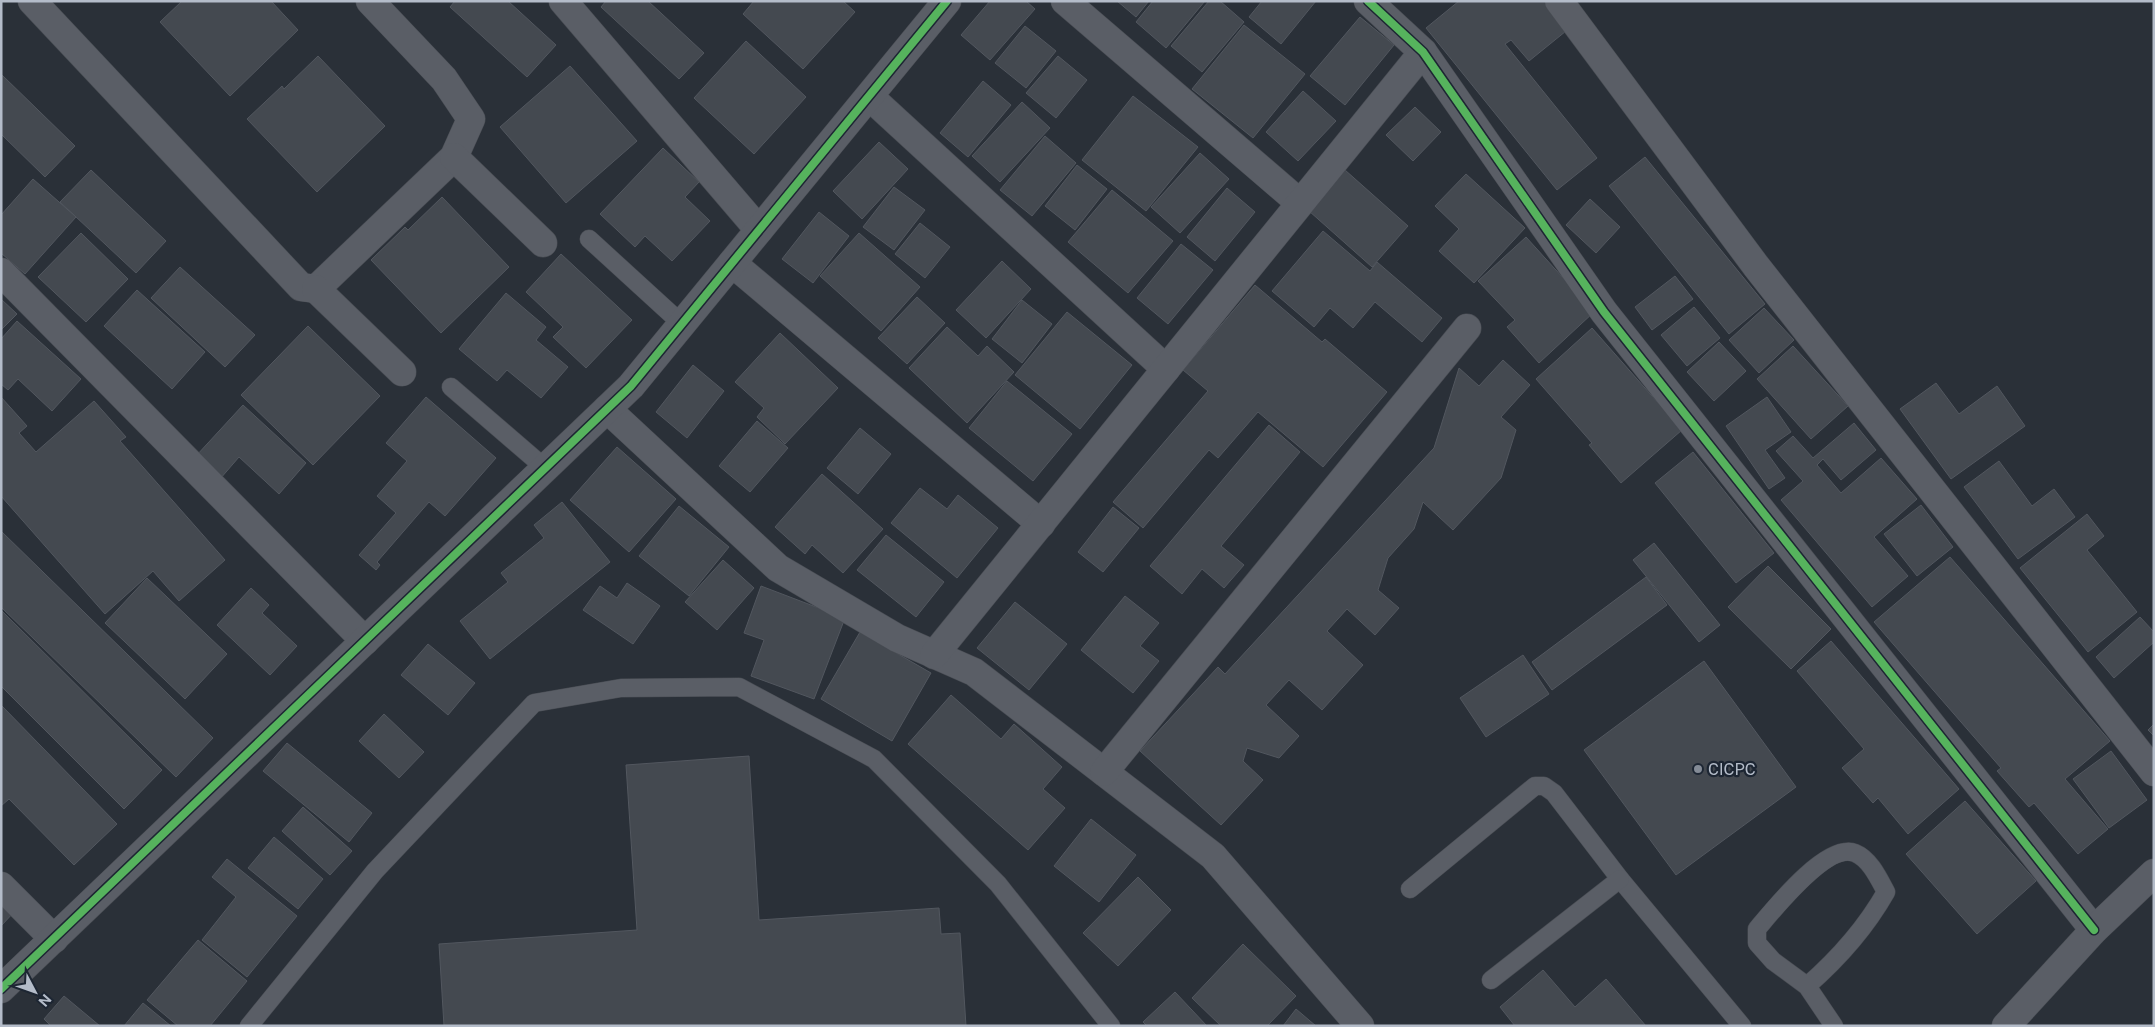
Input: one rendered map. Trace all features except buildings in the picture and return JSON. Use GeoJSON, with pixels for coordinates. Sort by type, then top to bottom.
{"type":"FeatureCollection","features":[{"type":"Feature","properties":{"kind":"street"},"geometry":{"type":"LineString","coordinates":[[32,1],[301,287],[316,289],[402,372]]}},
{"type":"Feature","properties":{"kind":"street"},"geometry":{"type":"LineString","coordinates":[[316,289],[454,157],[471,119],[444,80],[370,1]]}},
{"type":"Feature","properties":{"kind":"street"},"geometry":{"type":"LineString","coordinates":[[1,988],[630,386],[947,1]]}},
{"type":"Feature","properties":{"kind":"street"},"geometry":{"type":"LineString","coordinates":[[1065,1],[1300,203]]}},
{"type":"Feature","properties":{"kind":"street"},"geometry":{"type":"LineString","coordinates":[[1368,1],[1423,52],[1604,312],[2094,930]]}},
{"type":"Feature","properties":{"kind":"street"},"geometry":{"type":"LineString","coordinates":[[1559,1],[1756,266],[2154,772]]}},
{"type":"Feature","properties":{"kind":"street"},"geometry":{"type":"LineString","coordinates":[[571,4],[759,230]]}},
{"type":"Feature","properties":{"kind":"street"},"geometry":{"type":"LineString","coordinates":[[934,655],[1423,52]]}},
{"type":"Feature","properties":{"kind":"street"},"geometry":{"type":"LineString","coordinates":[[870,96],[1166,369]]}},
{"type":"Feature","properties":{"kind":"street"},"geometry":{"type":"LineString","coordinates":[[454,157],[543,243]]}},
{"type":"Feature","properties":{"kind":"street"},"geometry":{"type":"LineString","coordinates":[[732,263],[1041,524]]}},
{"type":"Feature","properties":{"kind":"street"},"geometry":{"type":"LineString","coordinates":[[1,272],[365,641]]}},
{"type":"Feature","properties":{"kind":"street"},"geometry":{"type":"LineString","coordinates":[[1104,772],[1466,328]]}},
{"type":"Feature","properties":{"kind":"street"},"geometry":{"type":"LineString","coordinates":[[607,409],[778,568],[896,638],[974,672],[1213,856],[1360,1026]]}},
{"type":"Feature","properties":{"kind":"street"},"geometry":{"type":"LineString","coordinates":[[2006,1026],[2094,930],[2154,873]]}},
{"type":"Feature","properties":{"kind":"street"},"geometry":{"type":"LineString","coordinates":[[1,886],[54,938]]}},
{"type":"Feature","properties":{"kind":"lane"},"geometry":{"type":"LineString","coordinates":[[589,239],[682,324]]}},
{"type":"Feature","properties":{"kind":"lane"},"geometry":{"type":"LineString","coordinates":[[451,386],[545,468]]}},
{"type":"Feature","properties":{"kind":"lane"},"geometry":{"type":"LineString","coordinates":[[249,1026],[375,871],[534,702],[621,688],[739,687],[874,759],[998,884],[1111,1026]]}},
{"type":"Feature","properties":{"kind":"lane"},"geometry":{"type":"LineString","coordinates":[[1410,889],[1535,786],[1544,786],[1554,793],[1620,879],[1742,1026]]}},
{"type":"Feature","properties":{"kind":"lane"},"geometry":{"type":"LineString","coordinates":[[1807,986],[1832,964],[1855,938],[1869,920],[1886,892],[1874,870],[1855,853],[1842,851],[1827,858],[1793,888],[1757,928],[1757,943],[1773,961],[1807,986],[1834,1026]]}},
{"type":"Feature","properties":{"kind":"lane"},"geometry":{"type":"LineString","coordinates":[[1491,980],[1620,879]]}},
{"type":"Feature","properties":{"kind":"cycle path"},"geometry":{"type":"LineString","coordinates":[[1,989],[631,386],[947,1]]}},
{"type":"Feature","properties":{"kind":"cycle path"},"geometry":{"type":"LineString","coordinates":[[1368,1],[1423,52],[1604,312],[2094,930]]}},
{"type":"Feature","properties":{"kind":"place","name":"CICPC"},"geometry":{"type":"Point","coordinates":[1698,769]}}]}
